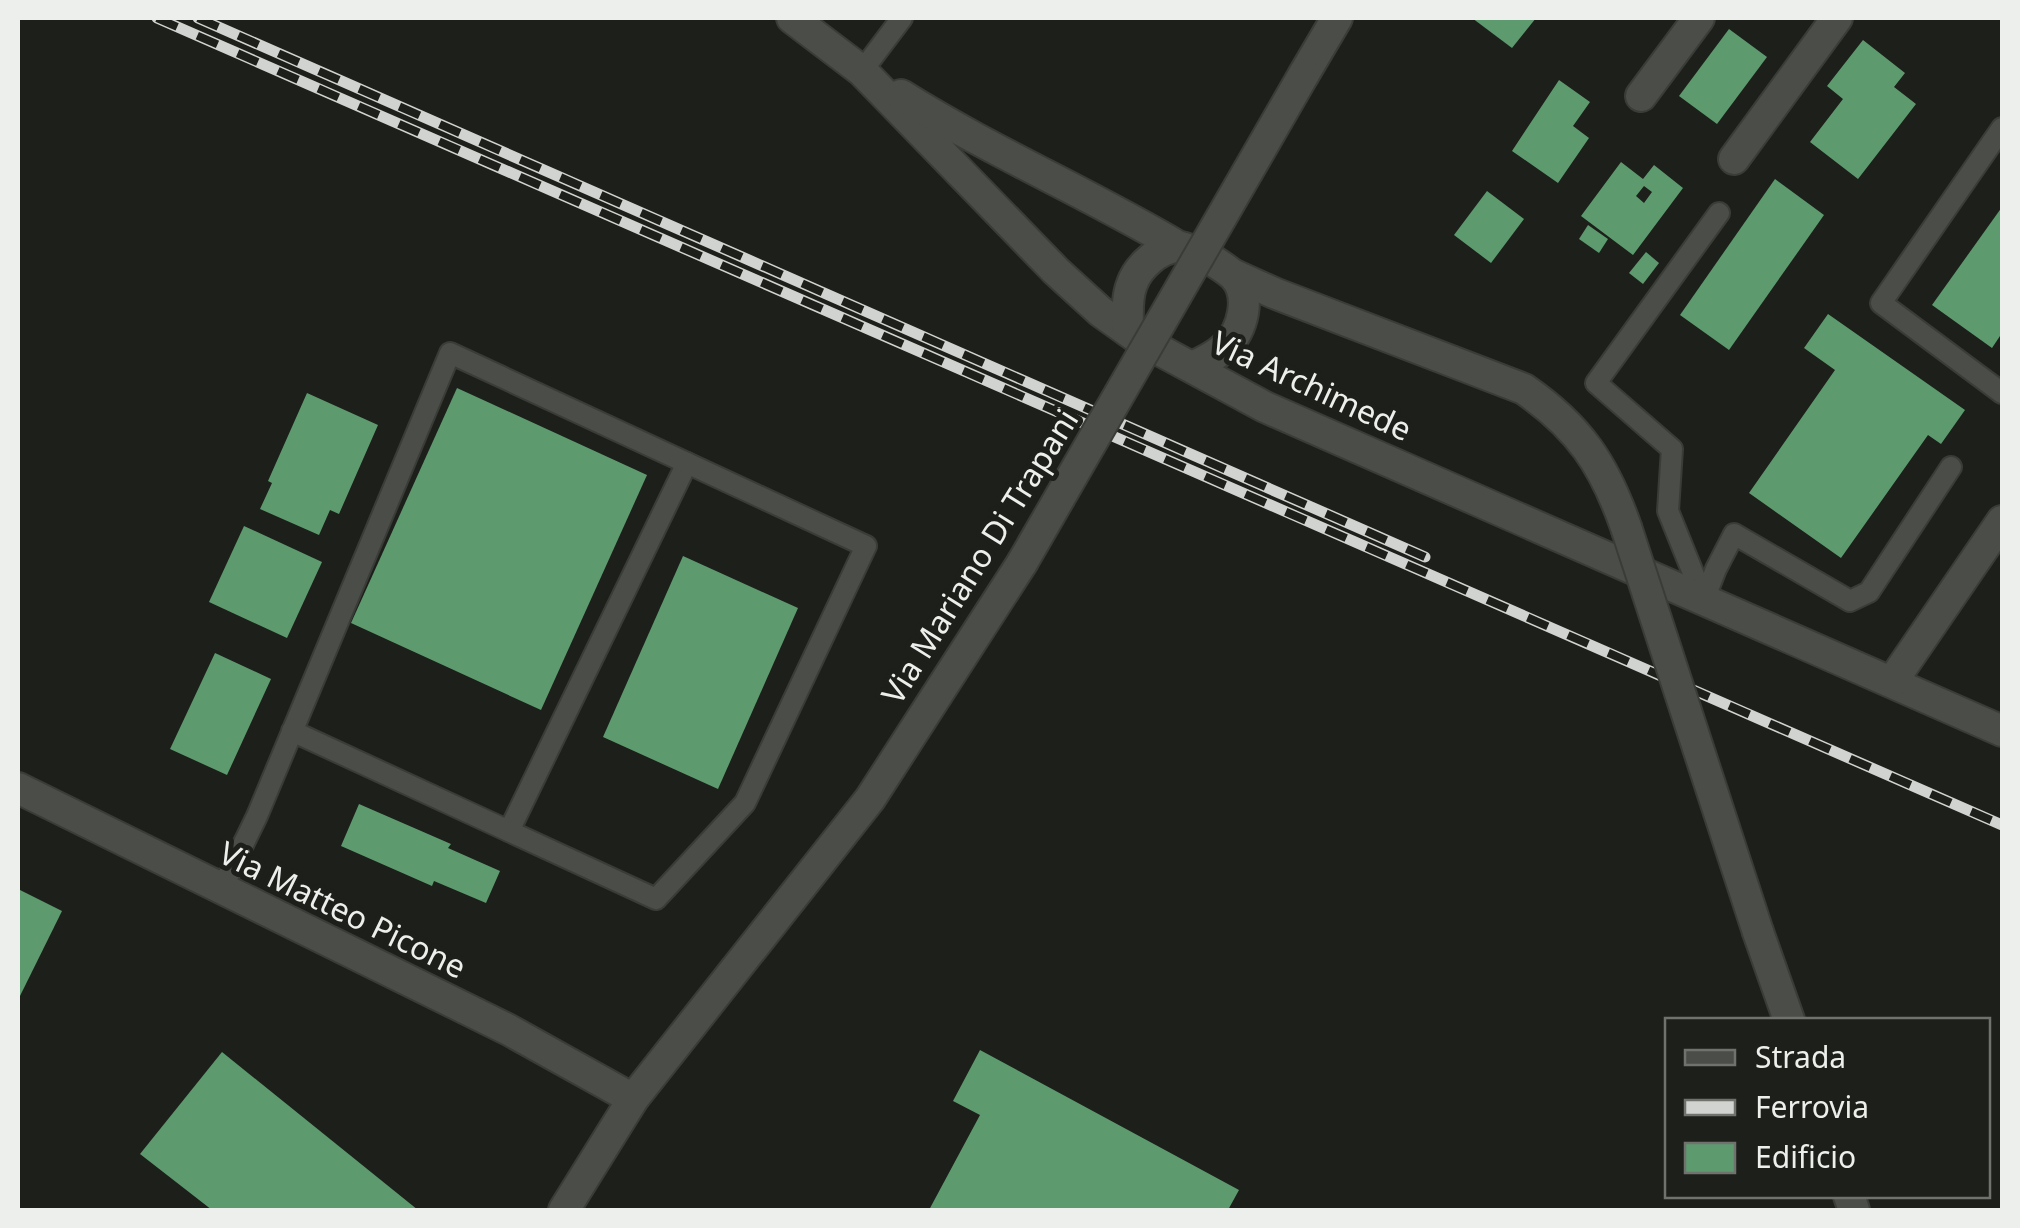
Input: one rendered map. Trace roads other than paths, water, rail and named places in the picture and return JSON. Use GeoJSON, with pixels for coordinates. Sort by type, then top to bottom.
{"type":"FeatureCollection","features":[{"type":"Feature","properties":{"kind":"street","name":"Via Archimede"},"geometry":{"type":"LineString","coordinates":[[792,18],[862,70],[1056,271],[1128,331],[1249,398],[2002,731]]}},
{"type":"Feature","properties":{"kind":"street","name":"Via Mariano Di Trapani"},"geometry":{"type":"LineString","coordinates":[[564,1210],[633,1099],[870,799],[1022,563],[1338,18]]}},
{"type":"Feature","properties":{"kind":"street"},"geometry":{"type":"LineString","coordinates":[[1642,96],[1698,18]]}},
{"type":"Feature","properties":{"kind":"street"},"geometry":{"type":"LineString","coordinates":[[1734,159],[1836,18]]}},
{"type":"Feature","properties":{"kind":"street"},"geometry":{"type":"LineString","coordinates":[[862,70],[935,116],[1178,247],[1209,258],[1234,276],[1524,389],[1554,410],[1578,435],[1614,493],[1787,1018]]}},
{"type":"Feature","properties":{"kind":"street"},"geometry":{"type":"LineString","coordinates":[[1128,331],[1132,282],[1143,265],[1159,253],[1178,247]]}},
{"type":"Feature","properties":{"kind":"street"},"geometry":{"type":"LineString","coordinates":[[1234,276],[1242,289],[1239,362],[1249,398]]}},
{"type":"Feature","properties":{"kind":"street"},"geometry":{"type":"LineString","coordinates":[[1192,367],[1226,346],[1261,295],[1274,294]]}},
{"type":"Feature","properties":{"kind":"street"},"geometry":{"type":"LineString","coordinates":[[1892,682],[2002,521]]}},
{"type":"Feature","properties":{"kind":"street","name":"Via Matteo Picone"},"geometry":{"type":"LineString","coordinates":[[18,788],[508,1030],[633,1099]]}},
{"type":"Feature","properties":{"kind":"lane"},"geometry":{"type":"LineString","coordinates":[[862,70],[895,20]]}},
{"type":"Feature","properties":{"kind":"lane"},"geometry":{"type":"LineString","coordinates":[[2002,128],[1881,303],[2002,393]]}},
{"type":"Feature","properties":{"kind":"lane"},"geometry":{"type":"LineString","coordinates":[[1704,600],[1668,511],[1672,449],[1596,383],[1718,213]]}},
{"type":"Feature","properties":{"kind":"lane"},"geometry":{"type":"LineString","coordinates":[[222,888],[257,816],[292,731],[450,353],[866,546],[746,803],[656,898],[292,731]]}},
{"type":"Feature","properties":{"kind":"lane"},"geometry":{"type":"LineString","coordinates":[[509,831],[688,464]]}},
{"type":"Feature","properties":{"kind":"lane"},"geometry":{"type":"LineString","coordinates":[[1704,600],[1734,534],[1850,600],[1869,592],[1951,466]]}},
{"type":"Feature","properties":{"kind":"railway"},"geometry":{"type":"LineString","coordinates":[[157,18],[2002,825]]}},
{"type":"Feature","properties":{"kind":"railway"},"geometry":{"type":"LineString","coordinates":[[198,18],[1425,557]]}}]}
